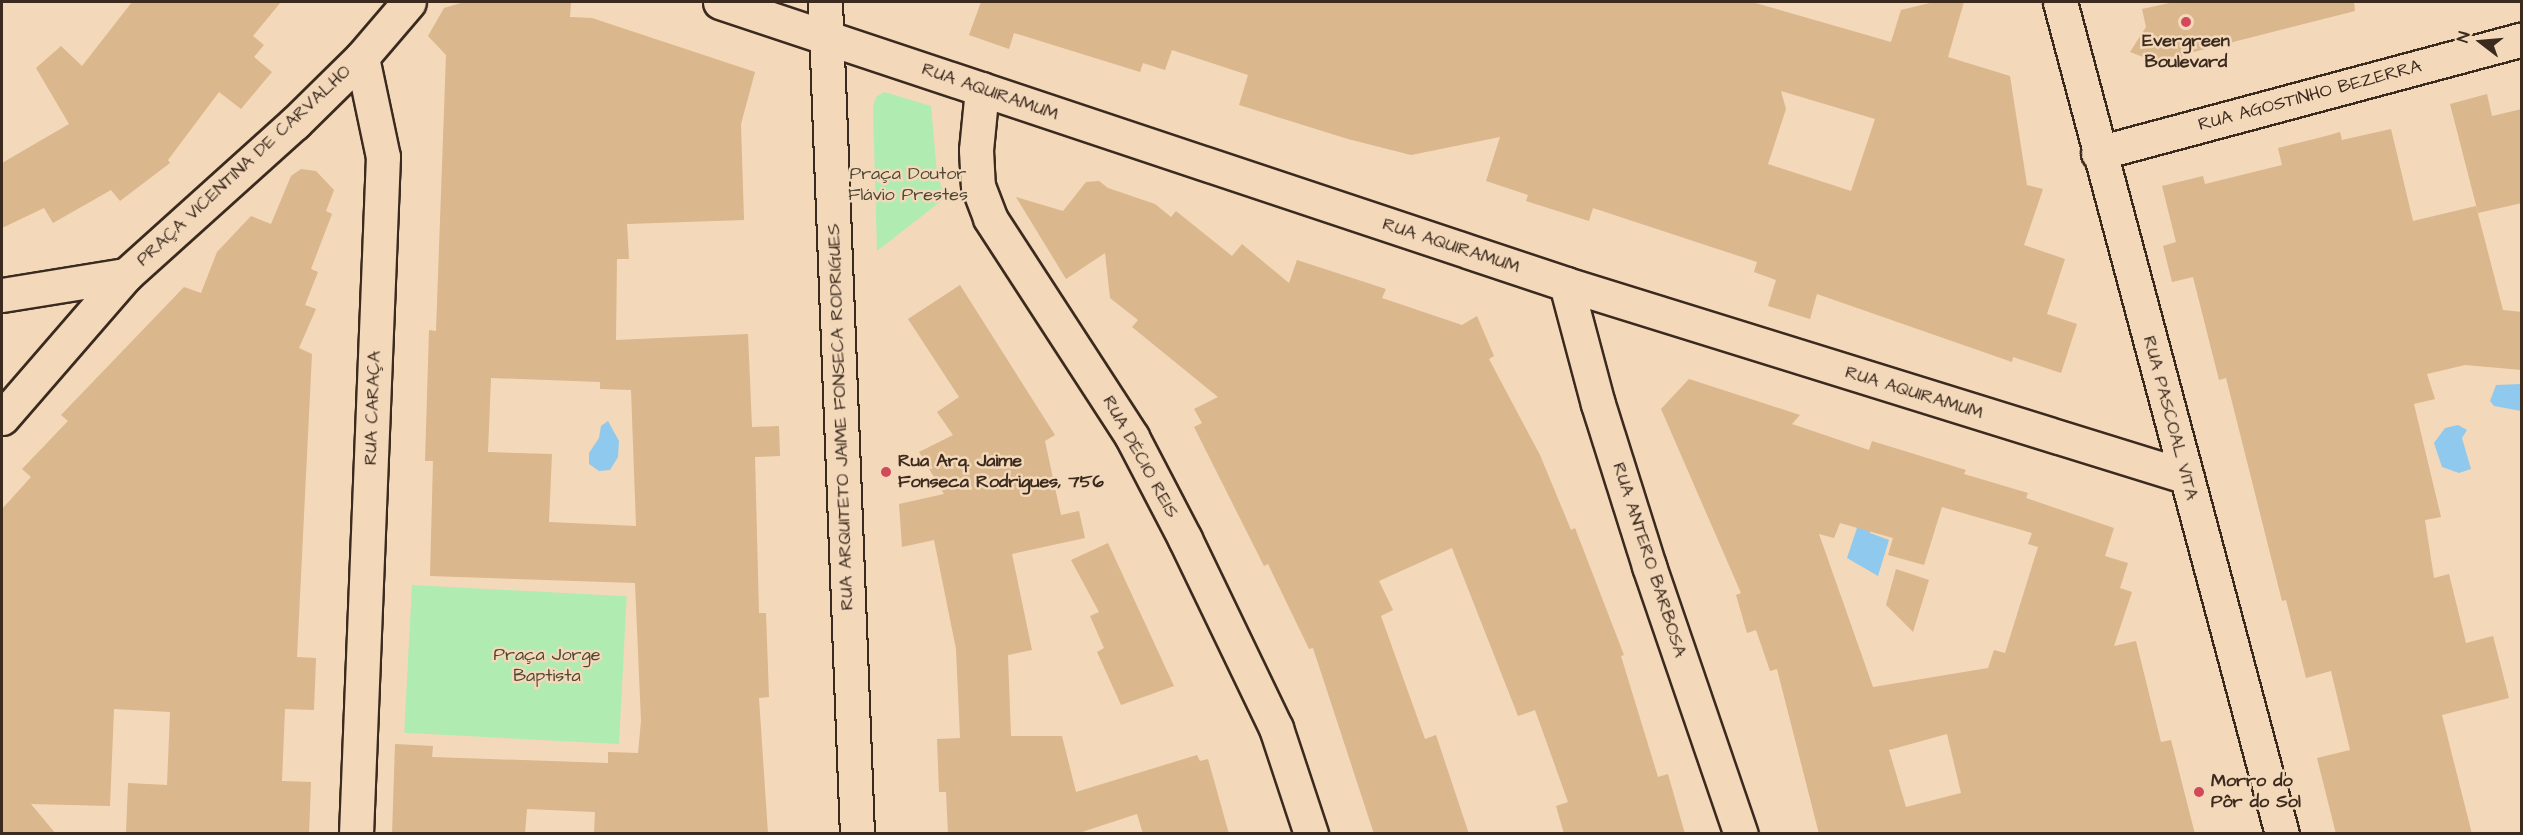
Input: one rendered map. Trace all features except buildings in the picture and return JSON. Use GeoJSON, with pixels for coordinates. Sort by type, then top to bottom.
{"type":"FeatureCollection","features":[{"type":"Feature","properties":{"kind":"street"},"geometry":{"type":"LineString","coordinates":[[362,57],[409,2]]}},
{"type":"Feature","properties":{"kind":"street","name":"RUA AQUIRAMUM"},"geometry":{"type":"LineString","coordinates":[[720,2],[1566,284],[2187,477]]}},
{"type":"Feature","properties":{"kind":"street","name":"RUA ARQUITETO JAIME FONSECA RODRIGUES"},"geometry":{"type":"LineString","coordinates":[[825,2],[857,834]]}},
{"type":"Feature","properties":{"kind":"street","name":"RUA PASCOAL VITA"},"geometry":{"type":"LineString","coordinates":[[2060,2],[2098,153],[2282,834]]}},
{"type":"Feature","properties":{"kind":"street","name":"RUA AGOSTINHO BEZERRA"},"geometry":{"type":"LineString","coordinates":[[2098,153],[2522,39]]}},
{"type":"Feature","properties":{"kind":"street","name":"PRAÇA VICENTINA DE CARVALHO"},"geometry":{"type":"LineString","coordinates":[[2,418],[126,275],[295,123],[362,57]]}},
{"type":"Feature","properties":{"kind":"street","name":"RUA CARAÇA"},"geometry":{"type":"LineString","coordinates":[[356,834],[383,157],[362,57]]}},
{"type":"Feature","properties":{"kind":"street","name":"RUA DÉCIO REIS"},"geometry":{"type":"LineString","coordinates":[[982,89],[976,150],[978,186],[990,218],[1132,437],[1180,528],[1276,728],[1311,834]]}},
{"type":"Feature","properties":{"kind":"street","name":"PRAÇA VICENTINA DE CARVALHO"},"geometry":{"type":"LineString","coordinates":[[2,295],[126,275]]}},
{"type":"Feature","properties":{"kind":"street","name":"RUA ANTERO BARBOSA"},"geometry":{"type":"LineString","coordinates":[[1566,284],[1646,555],[1741,834]]}},
{"type":"Feature","properties":{"kind":"green space","name":"Praça Doutor Flávio Prestes"},"geometry":{"type":"Polygon","coordinates":[[[884,92],[931,106],[937,173],[945,198],[877,251],[873,107],[876,97],[884,92]]]}},
{"type":"Feature","properties":{"kind":"green space","name":"Praça Jorge Baptista"},"geometry":{"type":"Polygon","coordinates":[[[412,585],[627,596],[619,744],[404,733],[412,585]]]}},
{"type":"Feature","properties":{"kind":"water"},"geometry":{"type":"Polygon","coordinates":[[[2521,384],[2521,411],[2494,406],[2490,401],[2496,385],[2521,384]]]}},
{"type":"Feature","properties":{"kind":"water"},"geometry":{"type":"Polygon","coordinates":[[[608,421],[619,441],[618,457],[610,470],[599,471],[589,464],[589,453],[599,438],[601,426],[608,421]]]}},
{"type":"Feature","properties":{"kind":"water"},"geometry":{"type":"Polygon","coordinates":[[[2458,425],[2467,430],[2462,438],[2471,469],[2459,473],[2442,467],[2434,443],[2445,428],[2458,425]]]}},
{"type":"Feature","properties":{"kind":"water"},"geometry":{"type":"Polygon","coordinates":[[[1859,522],[1871,523],[1870,533],[1889,540],[1878,576],[1847,558],[1859,522]]]}},
{"type":"Feature","properties":{"kind":"place","name":"Evergreen Boulevard"},"geometry":{"type":"Point","coordinates":[2186,22]}},
{"type":"Feature","properties":{"kind":"place","name":"Rua Arq. Jaime Fonseca Rodrigues, 756"},"geometry":{"type":"Point","coordinates":[886,472]}},
{"type":"Feature","properties":{"kind":"place","name":"Morro do Pôr do Sol"},"geometry":{"type":"Point","coordinates":[2199,792]}}]}
